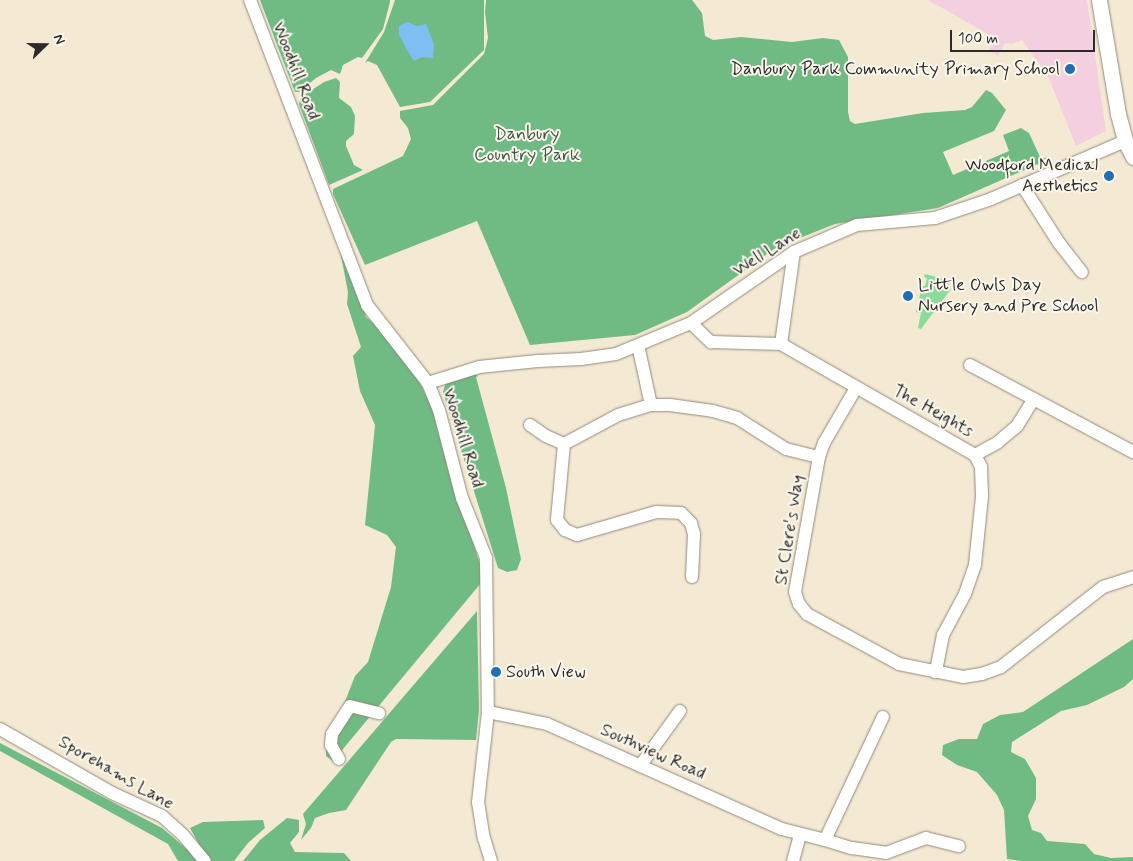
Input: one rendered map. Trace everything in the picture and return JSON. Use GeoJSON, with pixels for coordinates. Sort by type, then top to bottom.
{"type":"FeatureCollection","features":[{"type":"Feature","properties":{"kind":"main road"},"geometry":{"type":"LineString","coordinates":[[1099,0],[1105,43],[1125,141],[1133,157]]}},
{"type":"Feature","properties":{"kind":"street","name":"Woodhill Road"},"geometry":{"type":"LineString","coordinates":[[250,0],[368,304],[428,383],[439,410],[462,498],[486,558],[488,712],[478,802],[484,838],[491,861]]}},
{"type":"Feature","properties":{"kind":"street","name":"Well Lane"},"geometry":{"type":"LineString","coordinates":[[428,383],[479,367],[581,359],[616,354],[691,324],[794,252],[857,225],[935,218],[991,199],[1125,141]]}},
{"type":"Feature","properties":{"kind":"street"},"geometry":{"type":"LineString","coordinates":[[1022,185],[1059,243],[1082,272]]}},
{"type":"Feature","properties":{"kind":"street"},"geometry":{"type":"LineString","coordinates":[[781,344],[794,252]]}},
{"type":"Feature","properties":{"kind":"street","name":"The Heights"},"geometry":{"type":"LineString","coordinates":[[691,324],[711,342],[781,344],[975,455],[981,467],[982,497],[974,565],[965,594],[943,635],[936,672]]}},
{"type":"Feature","properties":{"kind":"street"},"geometry":{"type":"LineString","coordinates":[[638,345],[652,405]]}},
{"type":"Feature","properties":{"kind":"street"},"geometry":{"type":"LineString","coordinates":[[970,365],[1133,452]]}},
{"type":"Feature","properties":{"kind":"street","name":"St Clere's Way"},"geometry":{"type":"LineString","coordinates":[[856,388],[824,443],[819,457],[795,592],[799,604],[807,614],[899,664],[963,677],[982,674],[1001,667],[1103,587],[1133,577]]}},
{"type":"Feature","properties":{"kind":"street"},"geometry":{"type":"LineString","coordinates":[[975,455],[986,450],[1017,426],[1034,399]]}},
{"type":"Feature","properties":{"kind":"street"},"geometry":{"type":"LineString","coordinates":[[564,444],[618,416],[652,405],[713,411],[737,418],[786,449],[819,457]]}},
{"type":"Feature","properties":{"kind":"street"},"geometry":{"type":"LineString","coordinates":[[530,425],[546,436],[564,444]]}},
{"type":"Feature","properties":{"kind":"street"},"geometry":{"type":"LineString","coordinates":[[564,444],[556,520],[565,530],[577,535],[656,512],[681,514],[691,523],[694,534],[692,577]]}},
{"type":"Feature","properties":{"kind":"street"},"geometry":{"type":"LineString","coordinates":[[338,759],[331,745],[332,734],[350,706],[380,713]]}},
{"type":"Feature","properties":{"kind":"street"},"geometry":{"type":"LineString","coordinates":[[640,766],[680,711]]}},
{"type":"Feature","properties":{"kind":"street","name":"Southview Road"},"geometry":{"type":"LineString","coordinates":[[488,712],[547,724],[782,829],[852,848],[886,853],[926,838],[959,846]]}},
{"type":"Feature","properties":{"kind":"street"},"geometry":{"type":"LineString","coordinates":[[825,840],[883,717]]}},
{"type":"Feature","properties":{"kind":"street","name":"Sporehams Lane"},"geometry":{"type":"LineString","coordinates":[[0,729],[112,792],[162,816],[183,835],[205,861]]}},
{"type":"Feature","properties":{"kind":"street"},"geometry":{"type":"LineString","coordinates":[[793,861],[800,834]]}},
{"type":"Feature","properties":{"kind":"shaded area","name":"Danbury Park Community Primary School"},"geometry":{"type":"Polygon","coordinates":[[[928,0],[1087,0],[1106,131],[1076,146],[1048,76],[1022,40],[1012,44],[1005,43],[998,56],[989,51],[995,38],[928,0]]]}},
{"type":"Feature","properties":{"kind":"green space"},"geometry":{"type":"Polygon","coordinates":[[[260,0],[390,0],[390,2],[383,29],[362,58],[358,57],[343,65],[340,74],[331,70],[316,78],[299,92],[295,92],[260,0]]]}},
{"type":"Feature","properties":{"kind":"green space"},"geometry":{"type":"Polygon","coordinates":[[[395,0],[484,0],[484,50],[430,102],[400,107],[377,65],[368,61],[365,63],[384,32],[395,0]]]}},
{"type":"Feature","properties":{"kind":"green space","name":"Danbury Country Park"},"geometry":{"type":"Polygon","coordinates":[[[486,0],[692,0],[702,13],[705,36],[713,40],[741,37],[792,42],[823,38],[839,40],[848,57],[848,112],[850,121],[855,124],[923,113],[965,110],[972,107],[986,90],[992,93],[1006,110],[994,131],[943,152],[953,175],[1009,151],[1003,135],[1021,128],[1029,133],[1041,159],[1048,157],[1045,161],[938,208],[835,224],[777,247],[687,312],[635,335],[530,345],[477,221],[365,265],[333,194],[333,189],[403,156],[411,139],[408,128],[400,118],[400,111],[433,105],[484,54],[488,38],[485,12],[486,0]]]}},
{"type":"Feature","properties":{"kind":"green space"},"geometry":{"type":"Polygon","coordinates":[[[336,78],[340,82],[339,98],[351,107],[355,116],[354,134],[346,141],[346,146],[354,165],[363,170],[329,185],[299,104],[301,97],[324,82],[336,78]]]}},
{"type":"Feature","properties":{"kind":"green space"},"geometry":{"type":"Polygon","coordinates":[[[333,214],[366,317],[383,331],[419,381],[433,410],[481,568],[481,583],[333,761],[326,756],[326,750],[355,676],[368,662],[391,587],[396,547],[387,535],[365,525],[375,425],[360,391],[353,356],[361,347],[347,304],[348,292],[333,214]]]}},
{"type":"Feature","properties":{"kind":"green space"},"geometry":{"type":"Polygon","coordinates":[[[925,274],[952,281],[948,286],[951,289],[921,329],[918,328],[921,313],[916,312],[922,286],[925,286],[927,278],[924,277],[925,274]]]}},
{"type":"Feature","properties":{"kind":"green space"},"geometry":{"type":"Polygon","coordinates":[[[475,374],[478,376],[476,377],[506,488],[521,559],[517,570],[507,572],[498,568],[443,392],[446,382],[475,374]]]}},
{"type":"Feature","properties":{"kind":"green space"},"geometry":{"type":"Polygon","coordinates":[[[477,611],[479,710],[476,740],[396,739],[391,742],[346,810],[315,818],[311,828],[301,840],[306,824],[303,814],[477,611]]]}},
{"type":"Feature","properties":{"kind":"green space"},"geometry":{"type":"Polygon","coordinates":[[[1133,639],[1133,679],[1124,687],[1087,705],[1061,711],[1012,742],[1011,752],[1025,759],[1036,778],[1036,799],[1028,816],[1032,830],[1041,833],[1047,841],[1085,844],[1094,854],[1111,858],[1133,857],[1133,861],[1022,861],[1007,859],[1004,810],[997,795],[977,772],[957,765],[942,755],[943,745],[959,739],[977,739],[983,724],[1000,715],[1023,712],[1133,639]]]}},
{"type":"Feature","properties":{"kind":"green space"},"geometry":{"type":"Polygon","coordinates":[[[0,743],[162,828],[201,861],[178,861],[168,844],[0,751],[0,743]]]}},
{"type":"Feature","properties":{"kind":"green space"},"geometry":{"type":"Polygon","coordinates":[[[287,818],[299,820],[299,832],[290,843],[295,852],[344,853],[351,861],[243,861],[260,840],[287,818]]]}},
{"type":"Feature","properties":{"kind":"green space"},"geometry":{"type":"Polygon","coordinates":[[[263,820],[265,828],[248,843],[234,861],[208,861],[190,828],[203,822],[263,820]]]}},
{"type":"Feature","properties":{"kind":"water"},"geometry":{"type":"Polygon","coordinates":[[[407,22],[417,26],[426,24],[434,44],[433,58],[422,57],[414,61],[399,35],[399,26],[407,22]]]}},
{"type":"Feature","properties":{"kind":"place","name":"Danbury Park Community Primary School"},"geometry":{"type":"Point","coordinates":[1070,69]}},
{"type":"Feature","properties":{"kind":"place","name":"Woodford Medical Aesthetics"},"geometry":{"type":"Point","coordinates":[1109,176]}},
{"type":"Feature","properties":{"kind":"place","name":"Little Owls Day Nursery and Pre School"},"geometry":{"type":"Point","coordinates":[908,296]}},
{"type":"Feature","properties":{"kind":"place","name":"South View"},"geometry":{"type":"Point","coordinates":[496,672]}}]}
